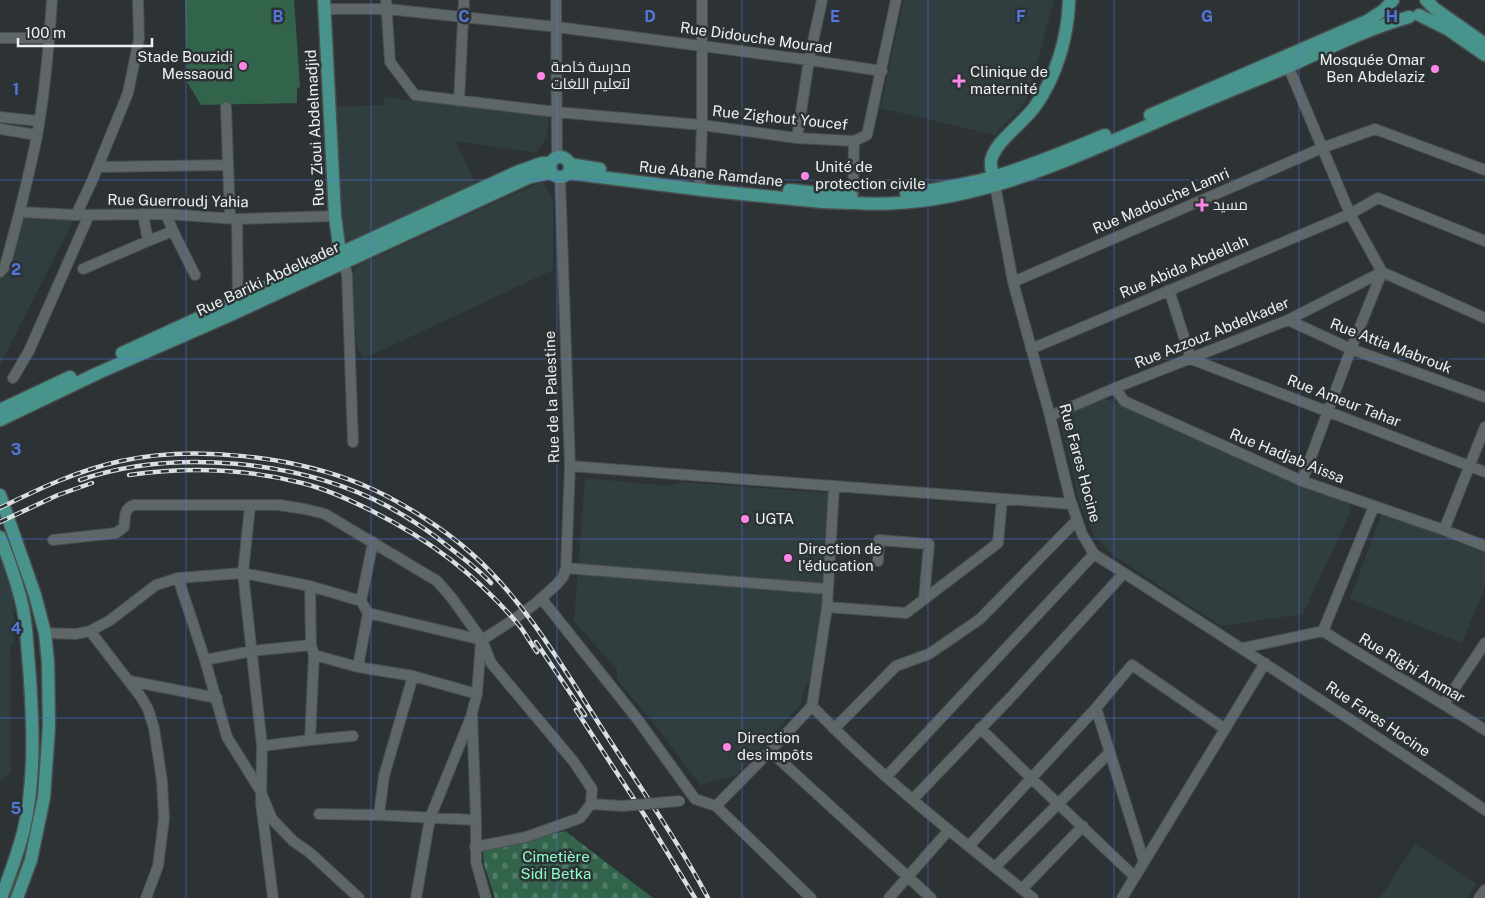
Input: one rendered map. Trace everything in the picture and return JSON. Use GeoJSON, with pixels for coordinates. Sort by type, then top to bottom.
{"type":"FeatureCollection","features":[{"type":"Feature","properties":{"kind":"main road","name":"Rue Fares Hocine"},"geometry":{"type":"LineString","coordinates":[[994,181],[991,165],[995,151],[1036,106],[1055,70],[1065,36],[1069,0]]}},
{"type":"Feature","properties":{"kind":"main road"},"geometry":{"type":"LineString","coordinates":[[994,181],[1046,158],[1114,132],[1367,21],[1380,14],[1393,0],[1397,12],[1401,15],[1414,16],[1436,22],[1485,55]]}},
{"type":"Feature","properties":{"kind":"main road"},"geometry":{"type":"LineString","coordinates":[[994,181],[1038,172],[1373,29],[1414,16],[1424,8],[1426,0]]}},
{"type":"Feature","properties":{"kind":"main road"},"geometry":{"type":"LineString","coordinates":[[1426,0],[1435,9],[1485,44]]}},
{"type":"Feature","properties":{"kind":"main road","name":"Rue Zioui Abdelmadjid"},"geometry":{"type":"LineString","coordinates":[[325,4],[335,216],[342,258]]}},
{"type":"Feature","properties":{"kind":"main road","name":"Rue Abane Ramdane"},"geometry":{"type":"LineString","coordinates":[[559,168],[703,190],[823,202],[906,194],[994,181]]}},
{"type":"Feature","properties":{"kind":"main road","name":"Rue Abane Ramdane"},"geometry":{"type":"LineString","coordinates":[[559,168],[591,168],[700,183],[853,199]]}},
{"type":"Feature","properties":{"kind":"main road","name":"Rue Bariki Abdelkader"},"geometry":{"type":"LineString","coordinates":[[0,410],[238,300],[342,258],[530,177],[559,168]]}},
{"type":"Feature","properties":{"kind":"main road","name":"Rue Bariki Abdelkader"},"geometry":{"type":"LineString","coordinates":[[0,420],[98,373],[226,317],[342,258]]}},
{"type":"Feature","properties":{"kind":"main road"},"geometry":{"type":"LineString","coordinates":[[0,495],[29,576],[44,631],[48,662],[49,726],[44,797],[31,860],[17,898]]}},
{"type":"Feature","properties":{"kind":"main road"},"geometry":{"type":"LineString","coordinates":[[0,537],[20,599],[26,630],[33,727],[26,818],[17,854],[1,898]]}},
{"type":"Feature","properties":{"kind":"main road"},"geometry":{"type":"LineString","coordinates":[[26,630],[33,627],[44,631]]}},
{"type":"Feature","properties":{"kind":"main road"},"geometry":{"type":"LineString","coordinates":[[28,663],[40,665],[48,662]]}},
{"type":"Feature","properties":{"kind":"street"},"geometry":{"type":"LineString","coordinates":[[0,272],[5,266],[20,212],[37,135],[52,0]]}},
{"type":"Feature","properties":{"kind":"street"},"geometry":{"type":"LineString","coordinates":[[76,215],[128,93],[140,38],[138,0]]}},
{"type":"Feature","properties":{"kind":"street"},"geometry":{"type":"LineString","coordinates":[[459,101],[464,0]]}},
{"type":"Feature","properties":{"kind":"street","name":"Rue de la Palestine"},"geometry":{"type":"LineString","coordinates":[[556,0],[556,112],[570,466],[566,568]]}},
{"type":"Feature","properties":{"kind":"street"},"geometry":{"type":"LineString","coordinates":[[700,183],[702,0]]}},
{"type":"Feature","properties":{"kind":"street"},"geometry":{"type":"LineString","coordinates":[[797,138],[809,60],[822,0]]}},
{"type":"Feature","properties":{"kind":"street"},"geometry":{"type":"LineString","coordinates":[[853,199],[854,141],[867,136],[896,0]]}},
{"type":"Feature","properties":{"kind":"street","name":"Rue Didouche Mourad"},"geometry":{"type":"LineString","coordinates":[[325,4],[386,4],[463,18],[557,27],[809,60],[882,72]]}},
{"type":"Feature","properties":{"kind":"street","name":"Rue Zighout Youcef"},"geometry":{"type":"LineString","coordinates":[[386,4],[390,62],[415,95],[797,138],[854,141]]}},
{"type":"Feature","properties":{"kind":"street"},"geometry":{"type":"LineString","coordinates":[[0,38],[49,38]]}},
{"type":"Feature","properties":{"kind":"street"},"geometry":{"type":"LineString","coordinates":[[1288,66],[1350,214],[1382,272],[1485,318]]}},
{"type":"Feature","properties":{"kind":"street"},"geometry":{"type":"LineString","coordinates":[[226,107],[228,165],[238,300]]}},
{"type":"Feature","properties":{"kind":"street"},"geometry":{"type":"LineString","coordinates":[[0,117],[39,121]]}},
{"type":"Feature","properties":{"kind":"street"},"geometry":{"type":"LineString","coordinates":[[0,128],[37,135]]}},
{"type":"Feature","properties":{"kind":"street","name":"Rue Madouche Lamri"},"geometry":{"type":"LineString","coordinates":[[1013,282],[1322,148],[1375,129],[1485,170]]}},
{"type":"Feature","properties":{"kind":"street"},"geometry":{"type":"LineString","coordinates":[[98,167],[228,165]]}},
{"type":"Feature","properties":{"kind":"street","name":"Rue Fares Hocine"},"geometry":{"type":"LineString","coordinates":[[994,181],[1013,282],[1072,504],[1082,534],[1094,554],[1243,648],[1485,810]]}},
{"type":"Feature","properties":{"kind":"street","name":"Rue Abida Abdellah"},"geometry":{"type":"LineString","coordinates":[[1031,349],[1350,214],[1378,198],[1485,241]]}},
{"type":"Feature","properties":{"kind":"street","name":"Rue Guerroudj Yahia"},"geometry":{"type":"LineString","coordinates":[[20,212],[76,215],[166,214],[233,218],[335,216]]}},
{"type":"Feature","properties":{"kind":"street"},"geometry":{"type":"LineString","coordinates":[[143,214],[148,241]]}},
{"type":"Feature","properties":{"kind":"street"},"geometry":{"type":"LineString","coordinates":[[166,214],[195,275]]}},
{"type":"Feature","properties":{"kind":"street"},"geometry":{"type":"LineString","coordinates":[[13,378],[29,351],[89,215]]}},
{"type":"Feature","properties":{"kind":"street"},"geometry":{"type":"LineString","coordinates":[[82,269],[173,232]]}},
{"type":"Feature","properties":{"kind":"street"},"geometry":{"type":"LineString","coordinates":[[342,258],[347,275],[353,442]]}},
{"type":"Feature","properties":{"kind":"street"},"geometry":{"type":"LineString","coordinates":[[1302,481],[1382,272]]}},
{"type":"Feature","properties":{"kind":"street","name":"Rue Azzouz Abdelkader"},"geometry":{"type":"LineString","coordinates":[[1050,416],[1115,388],[1288,320],[1382,272]]}},
{"type":"Feature","properties":{"kind":"street"},"geometry":{"type":"LineString","coordinates":[[1169,290],[1191,359]]}},
{"type":"Feature","properties":{"kind":"street","name":"Rue Attia Mabrouk"},"geometry":{"type":"LineString","coordinates":[[1288,320],[1351,349],[1485,397]]}},
{"type":"Feature","properties":{"kind":"street","name":"Rue Ameur Tahar"},"geometry":{"type":"LineString","coordinates":[[1191,359],[1485,472]]}},
{"type":"Feature","properties":{"kind":"street","name":"Rue Hadjab Aissa"},"geometry":{"type":"LineString","coordinates":[[1115,388],[1124,401],[1302,481],[1485,546]]}},
{"type":"Feature","properties":{"kind":"street"},"geometry":{"type":"LineString","coordinates":[[1444,530],[1485,428]]}},
{"type":"Feature","properties":{"kind":"street"},"geometry":{"type":"LineString","coordinates":[[570,466],[1072,504]]}},
{"type":"Feature","properties":{"kind":"street"},"geometry":{"type":"LineString","coordinates":[[716,806],[812,706],[826,607],[834,486]]}},
{"type":"Feature","properties":{"kind":"street"},"geometry":{"type":"LineString","coordinates":[[826,607],[906,613],[998,543],[1002,499]]}},
{"type":"Feature","properties":{"kind":"street"},"geometry":{"type":"LineString","coordinates":[[53,540],[116,533],[124,527],[126,511],[134,505],[279,505],[325,514],[436,581],[451,597],[482,640],[491,663],[574,762],[592,789],[591,804],[580,818],[526,837],[475,846]]}},
{"type":"Feature","properties":{"kind":"street"},"geometry":{"type":"LineString","coordinates":[[250,506],[243,573],[262,746],[260,790],[273,898]]}},
{"type":"Feature","properties":{"kind":"street"},"geometry":{"type":"LineString","coordinates":[[1243,648],[1323,631],[1374,506]]}},
{"type":"Feature","properties":{"kind":"street"},"geometry":{"type":"LineString","coordinates":[[834,729],[896,666],[929,654],[980,619],[1077,520]]}},
{"type":"Feature","properties":{"kind":"street"},"geometry":{"type":"LineString","coordinates":[[878,561],[879,540],[929,544],[924,599]]}},
{"type":"Feature","properties":{"kind":"street"},"geometry":{"type":"LineString","coordinates":[[358,667],[368,613],[361,601],[373,542]]}},
{"type":"Feature","properties":{"kind":"street"},"geometry":{"type":"LineString","coordinates":[[886,777],[1094,554]]}},
{"type":"Feature","properties":{"kind":"street"},"geometry":{"type":"LineString","coordinates":[[368,613],[482,640],[539,600],[556,585],[566,568],[827,589]]}},
{"type":"Feature","properties":{"kind":"street"},"geometry":{"type":"LineString","coordinates":[[44,631],[76,634],[90,632],[156,585],[178,578],[243,573],[310,586],[361,601]]}},
{"type":"Feature","properties":{"kind":"street"},"geometry":{"type":"LineString","coordinates":[[913,799],[1011,697],[1124,573]]}},
{"type":"Feature","properties":{"kind":"street"},"geometry":{"type":"LineString","coordinates":[[178,578],[217,698],[227,737],[260,790],[272,818],[294,841],[360,898]]}},
{"type":"Feature","properties":{"kind":"street"},"geometry":{"type":"LineString","coordinates":[[310,586],[313,650],[310,740]]}},
{"type":"Feature","properties":{"kind":"street"},"geometry":{"type":"LineString","coordinates":[[539,600],[638,720],[695,799]]}},
{"type":"Feature","properties":{"kind":"street","name":"Rue Righi Ammar"},"geometry":{"type":"LineString","coordinates":[[1323,631],[1364,658],[1485,730]]}},
{"type":"Feature","properties":{"kind":"street"},"geometry":{"type":"LineString","coordinates":[[90,632],[130,680],[152,719],[164,803],[164,831],[158,866],[146,898]]}},
{"type":"Feature","properties":{"kind":"street"},"geometry":{"type":"LineString","coordinates":[[416,898],[430,818],[472,714],[477,694],[482,640]]}},
{"type":"Feature","properties":{"kind":"street"},"geometry":{"type":"LineString","coordinates":[[1444,704],[1485,643]]}},
{"type":"Feature","properties":{"kind":"street"},"geometry":{"type":"LineString","coordinates":[[205,660],[252,652],[313,650],[358,667],[413,676],[477,694]]}},
{"type":"Feature","properties":{"kind":"street"},"geometry":{"type":"LineString","coordinates":[[1122,898],[1265,663]]}},
{"type":"Feature","properties":{"kind":"street"},"geometry":{"type":"LineString","coordinates":[[969,846],[1096,708],[1132,665],[1226,728]]}},
{"type":"Feature","properties":{"kind":"street"},"geometry":{"type":"LineString","coordinates":[[380,815],[384,776],[413,676]]}},
{"type":"Feature","properties":{"kind":"street"},"geometry":{"type":"LineString","coordinates":[[130,680],[217,698]]}},
{"type":"Feature","properties":{"kind":"street"},"geometry":{"type":"LineString","coordinates":[[812,706],[886,777],[1033,898]]}},
{"type":"Feature","properties":{"kind":"street"},"geometry":{"type":"LineString","coordinates":[[1096,708],[1144,862]]}},
{"type":"Feature","properties":{"kind":"street"},"geometry":{"type":"LineString","coordinates":[[472,714],[476,862],[486,898]]}},
{"type":"Feature","properties":{"kind":"street"},"geometry":{"type":"LineString","coordinates":[[980,728],[1134,876]]}},
{"type":"Feature","properties":{"kind":"street"},"geometry":{"type":"LineString","coordinates":[[262,746],[353,736]]}},
{"type":"Feature","properties":{"kind":"street"},"geometry":{"type":"LineString","coordinates":[[770,751],[931,898]]}},
{"type":"Feature","properties":{"kind":"street"},"geometry":{"type":"LineString","coordinates":[[995,867],[1110,752]]}},
{"type":"Feature","properties":{"kind":"street"},"geometry":{"type":"LineString","coordinates":[[591,804],[622,806],[695,799],[716,806],[811,898]]}},
{"type":"Feature","properties":{"kind":"street"},"geometry":{"type":"LineString","coordinates":[[319,814],[476,820]]}},
{"type":"Feature","properties":{"kind":"street"},"geometry":{"type":"LineString","coordinates":[[1022,889],[1082,826]]}},
{"type":"Feature","properties":{"kind":"street"},"geometry":{"type":"LineString","coordinates":[[889,898],[949,830]]}},
{"type":"Feature","properties":{"kind":"street"},"geometry":{"type":"LineString","coordinates":[[1480,898],[1485,890]]}},
{"type":"Feature","properties":{"kind":"shaded area","name":"Clinique de maternité"},"geometry":{"type":"Polygon","coordinates":[[[904,0],[1054,0],[1025,102],[995,135],[880,108],[904,0]]]}},
{"type":"Feature","properties":{"kind":"shaded area"},"geometry":{"type":"Polygon","coordinates":[[[384,96],[404,100],[549,113],[547,137],[536,153],[456,141],[476,185],[353,239],[344,239],[336,107],[383,105],[384,96]]]}},
{"type":"Feature","properties":{"kind":"shaded area"},"geometry":{"type":"Polygon","coordinates":[[[543,181],[553,201],[553,270],[363,359],[356,344],[353,274],[355,269],[361,264],[543,181]]]}},
{"type":"Feature","properties":{"kind":"shaded area"},"geometry":{"type":"Polygon","coordinates":[[[20,212],[76,215],[0,365],[0,272],[20,212]]]}},
{"type":"Feature","properties":{"kind":"shaded area"},"geometry":{"type":"Polygon","coordinates":[[[1098,396],[1347,498],[1351,511],[1303,614],[1221,626],[1113,555],[1094,535],[1081,507],[1058,413],[1098,396]]]}},
{"type":"Feature","properties":{"kind":"shaded area"},"geometry":{"type":"Polygon","coordinates":[[[585,478],[669,486],[680,482],[828,493],[817,675],[805,685],[800,705],[736,775],[700,785],[660,731],[617,679],[617,669],[574,621],[585,478]]]}},
{"type":"Feature","properties":{"kind":"shaded area"},"geometry":{"type":"Polygon","coordinates":[[[1382,513],[1485,552],[1485,587],[1462,643],[1350,599],[1382,513]]]}},
{"type":"Feature","properties":{"kind":"shaded area"},"geometry":{"type":"Polygon","coordinates":[[[0,560],[13,598],[14,644],[10,646],[11,772],[0,782],[0,560]]]}},
{"type":"Feature","properties":{"kind":"shaded area"},"geometry":{"type":"Polygon","coordinates":[[[1415,844],[1477,884],[1466,898],[1380,898],[1415,844]]]}},
{"type":"Feature","properties":{"kind":"green space","name":"Stade Bouzidi Messaoud"},"geometry":{"type":"Polygon","coordinates":[[[185,0],[294,0],[300,87],[297,88],[297,103],[201,105],[187,82],[185,0]]]}},
{"type":"Feature","properties":{"kind":"green space","name":"Cimetière Sidi Betka"},"geometry":{"type":"Polygon","coordinates":[[[565,831],[653,898],[495,898],[484,864],[483,849],[565,831]]]}},
{"type":"Feature","properties":{"kind":"railway"},"geometry":{"type":"LineString","coordinates":[[0,508],[44,487],[90,469],[149,456],[180,454],[243,456],[275,460],[335,475],[391,498],[420,515],[461,544],[492,573],[528,616],[560,662],[671,835],[708,898]]}},
{"type":"Feature","properties":{"kind":"railway"},"geometry":{"type":"LineString","coordinates":[[80,480],[116,470],[155,464],[195,462],[236,464],[276,469],[315,478],[353,490],[403,515],[443,542],[491,583]]}},
{"type":"Feature","properties":{"kind":"railway"},"geometry":{"type":"LineString","coordinates":[[129,475],[194,470],[238,472],[302,483],[347,499],[413,534],[469,574],[521,627],[537,652]]}},
{"type":"Feature","properties":{"kind":"railway"},"geometry":{"type":"LineString","coordinates":[[0,522],[58,495],[92,483]]}},
{"type":"Feature","properties":{"kind":"railway"},"geometry":{"type":"LineString","coordinates":[[536,642],[585,715]]}},
{"type":"Feature","properties":{"kind":"railway"},"geometry":{"type":"LineString","coordinates":[[576,710],[645,816],[695,898]]}},
{"type":"Feature","properties":{"kind":"place","name":"Stade Bouzidi Messaoud"},"geometry":{"type":"Point","coordinates":[243,66]}},
{"type":"Feature","properties":{"kind":"place","name":"Mosquée Omar Ben Abdelaziz"},"geometry":{"type":"Point","coordinates":[1435,69]}},
{"type":"Feature","properties":{"kind":"place","name":"مدرسة خاصة لتعليم اللغات"},"geometry":{"type":"Point","coordinates":[541,76]}},
{"type":"Feature","properties":{"kind":"place","name":"Clinique de maternité"},"geometry":{"type":"Point","coordinates":[959,81]}},
{"type":"Feature","properties":{"kind":"place","name":"Unité de protection civile"},"geometry":{"type":"Point","coordinates":[805,176]}},
{"type":"Feature","properties":{"kind":"place","name":"مسيد"},"geometry":{"type":"Point","coordinates":[1202,205]}},
{"type":"Feature","properties":{"kind":"place","name":"UGTA"},"geometry":{"type":"Point","coordinates":[745,519]}},
{"type":"Feature","properties":{"kind":"place","name":"Direction de l'éducation"},"geometry":{"type":"Point","coordinates":[788,558]}},
{"type":"Feature","properties":{"kind":"place","name":"Direction des impôts"},"geometry":{"type":"Point","coordinates":[727,747]}}]}
